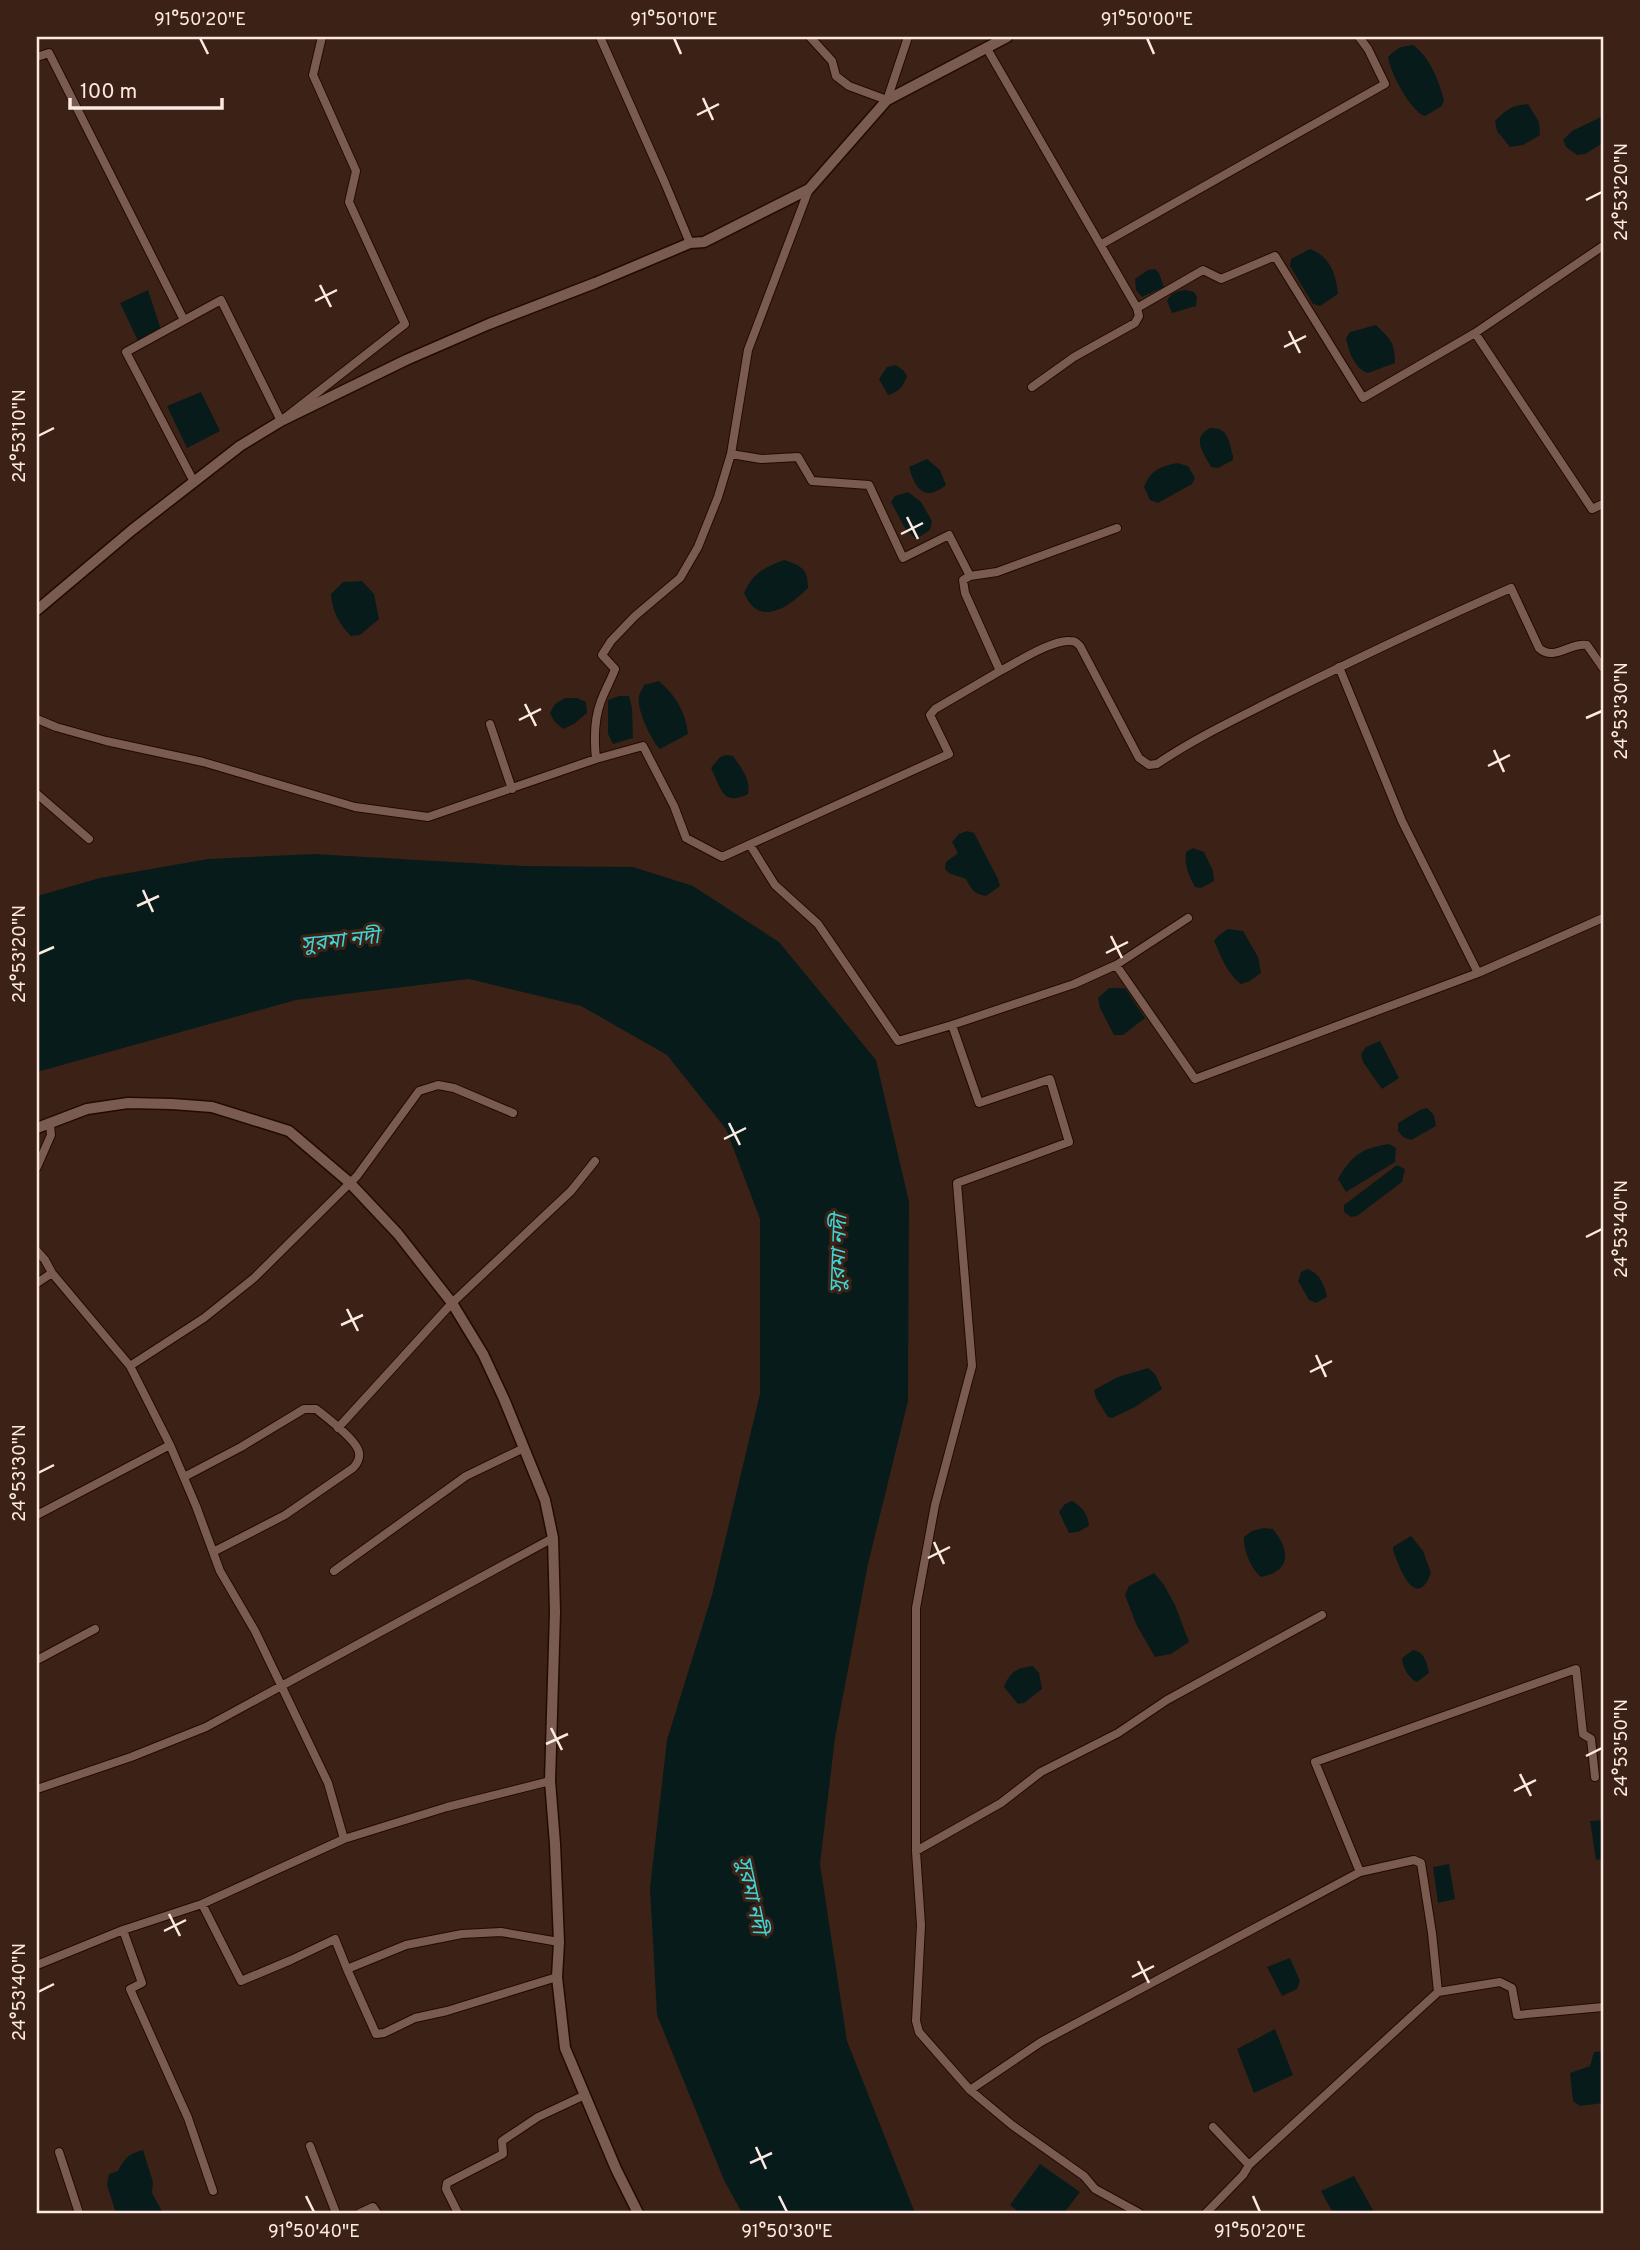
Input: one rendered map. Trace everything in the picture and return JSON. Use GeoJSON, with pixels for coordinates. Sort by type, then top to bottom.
{"type":"FeatureCollection","features":[{"type":"Feature","properties":{"kind":"street"},"geometry":{"type":"LineString","coordinates":[[281,421],[405,324],[349,202],[356,171],[313,75],[322,37]]}},
{"type":"Feature","properties":{"kind":"street"},"geometry":{"type":"LineString","coordinates":[[600,37],[690,243]]}},
{"type":"Feature","properties":{"kind":"street"},"geometry":{"type":"LineString","coordinates":[[810,37],[832,61],[836,76],[849,86],[887,100]]}},
{"type":"Feature","properties":{"kind":"street"},"geometry":{"type":"LineString","coordinates":[[887,100],[908,37]]}},
{"type":"Feature","properties":{"kind":"street"},"geometry":{"type":"LineString","coordinates":[[596,759],[596,720],[615,669],[602,655],[611,641],[635,616],[680,578],[698,547],[718,498],[731,454],[748,350],[809,189],[887,100],[1007,37]]}},
{"type":"Feature","properties":{"kind":"street"},"geometry":{"type":"LineString","coordinates":[[1101,244],[1385,84],[1359,37]]}},
{"type":"Feature","properties":{"kind":"street"},"geometry":{"type":"LineString","coordinates":[[986,47],[1101,244],[1139,316],[1135,323],[1074,357],[1032,387]]}},
{"type":"Feature","properties":{"kind":"street"},"geometry":{"type":"LineString","coordinates":[[37,57],[49,53],[184,320]]}},
{"type":"Feature","properties":{"kind":"street"},"geometry":{"type":"LineString","coordinates":[[37,610],[240,446],[281,421],[406,360],[489,324],[690,243],[704,242],[809,189]]}},
{"type":"Feature","properties":{"kind":"street"},"geometry":{"type":"LineString","coordinates":[[1137,308],[1203,270],[1221,279],[1275,256],[1363,398],[1475,333],[1603,246]]}},
{"type":"Feature","properties":{"kind":"street"},"geometry":{"type":"LineString","coordinates":[[194,482],[126,352],[221,300],[281,421]]}},
{"type":"Feature","properties":{"kind":"street"},"geometry":{"type":"LineString","coordinates":[[1475,333],[1592,509],[1603,504]]}},
{"type":"Feature","properties":{"kind":"street"},"geometry":{"type":"LineString","coordinates":[[731,454],[761,460],[798,457],[812,481],[869,485],[903,558],[949,535],[970,576]]}},
{"type":"Feature","properties":{"kind":"street"},"geometry":{"type":"LineString","coordinates":[[1000,671],[965,593],[963,580],[970,576],[997,572],[1117,528]]}},
{"type":"Feature","properties":{"kind":"street"},"geometry":{"type":"LineString","coordinates":[[37,719],[106,741],[203,762],[355,807],[428,817],[596,759],[642,746],[674,806],[686,838],[722,857],[949,754],[930,715],[935,709],[1000,671],[1066,640],[1074,641],[1080,646],[1139,758],[1149,765],[1157,764],[1201,737],[1339,667],[1511,588],[1539,648],[1550,654],[1581,643],[1587,645],[1603,668]]}},
{"type":"Feature","properties":{"kind":"street"},"geometry":{"type":"LineString","coordinates":[[1339,667],[1402,821],[1478,973]]}},
{"type":"Feature","properties":{"kind":"street"},"geometry":{"type":"LineString","coordinates":[[490,724],[512,789]]}},
{"type":"Feature","properties":{"kind":"street"},"geometry":{"type":"LineString","coordinates":[[37,794],[89,839]]}},
{"type":"Feature","properties":{"kind":"street"},"geometry":{"type":"LineString","coordinates":[[750,845],[775,885],[818,924],[898,1041],[1074,984],[1116,965],[1188,918]]}},
{"type":"Feature","properties":{"kind":"street"},"geometry":{"type":"LineString","coordinates":[[1116,965],[1195,1079],[1478,973],[1603,918]]}},
{"type":"Feature","properties":{"kind":"street"},"geometry":{"type":"LineString","coordinates":[[952,1025],[979,1103],[1050,1079],[1069,1142],[957,1183],[972,1366],[935,1505],[916,1608],[916,1852],[921,1925],[916,2021],[919,2032],[970,2090],[1012,2125],[1084,2176],[1095,2189],[1139,2213]]}},
{"type":"Feature","properties":{"kind":"street"},"geometry":{"type":"LineString","coordinates":[[130,1366],[204,1318],[254,1278],[357,1176],[419,1091],[438,1084],[513,1113]]}},
{"type":"Feature","properties":{"kind":"street"},"geometry":{"type":"LineString","coordinates":[[37,1128],[87,1109],[128,1103],[212,1107],[289,1131],[349,1182],[398,1234],[452,1303],[483,1354],[545,1500],[553,1538],[555,1612],[550,1781],[559,1942],[557,1978],[565,2048],[616,2169],[638,2213]]}},
{"type":"Feature","properties":{"kind":"street"},"geometry":{"type":"LineString","coordinates":[[37,1167],[51,1136],[50,1124]]}},
{"type":"Feature","properties":{"kind":"street"},"geometry":{"type":"LineString","coordinates":[[338,1428],[452,1303],[571,1191],[595,1161]]}},
{"type":"Feature","properties":{"kind":"street"},"geometry":{"type":"LineString","coordinates":[[37,1251],[52,1273],[130,1366],[170,1445],[220,1571],[255,1631],[328,1783],[344,1839]]}},
{"type":"Feature","properties":{"kind":"street"},"geometry":{"type":"LineString","coordinates":[[37,1283],[52,1273]]}},
{"type":"Feature","properties":{"kind":"street"},"geometry":{"type":"LineString","coordinates":[[184,1477],[312,1407],[358,1449],[357,1464],[353,1468],[285,1515],[213,1552]]}},
{"type":"Feature","properties":{"kind":"street"},"geometry":{"type":"LineString","coordinates":[[37,1515],[170,1445]]}},
{"type":"Feature","properties":{"kind":"street"},"geometry":{"type":"LineString","coordinates":[[334,1571],[466,1476],[524,1448]]}},
{"type":"Feature","properties":{"kind":"street"},"geometry":{"type":"LineString","coordinates":[[37,1788],[131,1757],[206,1727],[553,1538]]}},
{"type":"Feature","properties":{"kind":"street"},"geometry":{"type":"LineString","coordinates":[[916,1852],[1001,1803],[1041,1772],[1118,1732],[1167,1700],[1321,1615]]}},
{"type":"Feature","properties":{"kind":"street"},"geometry":{"type":"LineString","coordinates":[[37,1660],[95,1629]]}},
{"type":"Feature","properties":{"kind":"street"},"geometry":{"type":"LineString","coordinates":[[1360,1872],[1315,1762],[1576,1669],[1583,1734],[1591,1739],[1595,1777]]}},
{"type":"Feature","properties":{"kind":"street"},"geometry":{"type":"LineString","coordinates":[[37,1965],[123,1930],[202,1904],[344,1839],[447,1807],[550,1781]]}},
{"type":"Feature","properties":{"kind":"street"},"geometry":{"type":"LineString","coordinates":[[970,2090],[1041,2042],[1360,1872],[1414,1860],[1421,1863],[1438,1992]]}},
{"type":"Feature","properties":{"kind":"street"},"geometry":{"type":"LineString","coordinates":[[202,1904],[241,1981],[335,1939],[376,2034],[415,2018],[557,1978]]}},
{"type":"Feature","properties":{"kind":"street"},"geometry":{"type":"LineString","coordinates":[[123,1930],[142,1983],[130,1989],[188,2118],[213,2191]]}},
{"type":"Feature","properties":{"kind":"street"},"geometry":{"type":"LineString","coordinates":[[348,1969],[406,1945],[462,1934],[501,1932],[559,1942]]}},
{"type":"Feature","properties":{"kind":"street"},"geometry":{"type":"LineString","coordinates":[[1206,2213],[1249,2165],[1438,1992],[1500,1982],[1512,1988],[1517,2015],[1603,2007]]}},
{"type":"Feature","properties":{"kind":"street"},"geometry":{"type":"LineString","coordinates":[[457,2213],[446,2189],[447,2183],[503,2154],[502,2141],[538,2117],[585,2095]]}},
{"type":"Feature","properties":{"kind":"street"},"geometry":{"type":"LineString","coordinates":[[1213,2127],[1249,2165]]}},
{"type":"Feature","properties":{"kind":"street"},"geometry":{"type":"LineString","coordinates":[[310,2146],[336,2213]]}},
{"type":"Feature","properties":{"kind":"street"},"geometry":{"type":"LineString","coordinates":[[60,2152],[79,2213]]}},
{"type":"Feature","properties":{"kind":"street"},"geometry":{"type":"LineString","coordinates":[[360,2213],[373,2207],[377,2213]]}},
{"type":"Feature","properties":{"kind":"water"},"geometry":{"type":"Polygon","coordinates":[[[1413,45],[1429,63],[1444,100],[1442,106],[1425,116],[1413,107],[1402,90],[1388,57],[1401,47],[1413,45]]]}},
{"type":"Feature","properties":{"kind":"water"},"geometry":{"type":"Polygon","coordinates":[[[1528,104],[1539,122],[1540,135],[1523,145],[1510,147],[1497,131],[1495,121],[1509,109],[1528,104]]]}},
{"type":"Feature","properties":{"kind":"water"},"geometry":{"type":"Polygon","coordinates":[[[1603,116],[1603,143],[1585,154],[1577,155],[1566,147],[1563,140],[1572,131],[1603,116]]]}},
{"type":"Feature","properties":{"kind":"water"},"geometry":{"type":"Polygon","coordinates":[[[1310,249],[1327,261],[1334,273],[1337,287],[1338,294],[1320,306],[1313,304],[1290,266],[1291,259],[1310,249]]]}},
{"type":"Feature","properties":{"kind":"water"},"geometry":{"type":"Polygon","coordinates":[[[1155,269],[1164,287],[1142,297],[1136,290],[1135,279],[1148,270],[1155,269]]]}},
{"type":"Feature","properties":{"kind":"water"},"geometry":{"type":"Polygon","coordinates":[[[148,290],[161,330],[139,343],[120,303],[148,290]]]}},
{"type":"Feature","properties":{"kind":"water"},"geometry":{"type":"Polygon","coordinates":[[[1186,290],[1194,292],[1197,297],[1196,306],[1172,313],[1167,301],[1175,293],[1186,290]]]}},
{"type":"Feature","properties":{"kind":"water"},"geometry":{"type":"Polygon","coordinates":[[[1376,325],[1391,341],[1395,363],[1368,373],[1356,363],[1346,338],[1350,332],[1376,325]]]}},
{"type":"Feature","properties":{"kind":"water"},"geometry":{"type":"Polygon","coordinates":[[[896,365],[907,376],[900,388],[888,395],[879,379],[887,367],[896,365]]]}},
{"type":"Feature","properties":{"kind":"water"},"geometry":{"type":"Polygon","coordinates":[[[201,392],[220,431],[187,448],[167,406],[201,392]]]}},
{"type":"Feature","properties":{"kind":"water"},"geometry":{"type":"Polygon","coordinates":[[[1210,428],[1224,432],[1233,456],[1233,460],[1218,468],[1211,467],[1200,446],[1201,436],[1210,428]]]}},
{"type":"Feature","properties":{"kind":"water"},"geometry":{"type":"Polygon","coordinates":[[[927,459],[940,470],[946,485],[932,493],[922,491],[918,487],[909,467],[927,459]]]}},
{"type":"Feature","properties":{"kind":"water"},"geometry":{"type":"Polygon","coordinates":[[[1177,463],[1188,466],[1195,478],[1192,484],[1158,503],[1150,500],[1144,487],[1150,477],[1160,468],[1177,463]]]}},
{"type":"Feature","properties":{"kind":"water"},"geometry":{"type":"Polygon","coordinates":[[[908,492],[921,502],[932,521],[930,530],[916,539],[906,530],[891,502],[895,496],[908,492]]]}},
{"type":"Feature","properties":{"kind":"water"},"geometry":{"type":"Polygon","coordinates":[[[784,560],[805,572],[808,588],[783,608],[766,612],[758,610],[750,604],[744,593],[760,572],[784,560]]]}},
{"type":"Feature","properties":{"kind":"water"},"geometry":{"type":"Polygon","coordinates":[[[362,581],[374,594],[379,619],[360,635],[351,636],[337,617],[331,594],[343,582],[362,581]]]}},
{"type":"Feature","properties":{"kind":"water"},"geometry":{"type":"Polygon","coordinates":[[[659,681],[679,704],[688,734],[660,749],[645,724],[639,701],[644,685],[659,681]]]}},
{"type":"Feature","properties":{"kind":"water"},"geometry":{"type":"Polygon","coordinates":[[[629,696],[633,738],[613,744],[608,734],[608,700],[629,696]]]}},
{"type":"Feature","properties":{"kind":"water"},"geometry":{"type":"Polygon","coordinates":[[[565,698],[577,698],[586,702],[587,713],[563,729],[550,713],[555,704],[565,698]]]}},
{"type":"Feature","properties":{"kind":"water"},"geometry":{"type":"Polygon","coordinates":[[[733,756],[742,769],[747,779],[748,794],[728,797],[720,788],[711,768],[720,757],[733,756]]]}},
{"type":"Feature","properties":{"kind":"water"},"geometry":{"type":"Polygon","coordinates":[[[967,831],[974,833],[998,879],[1000,886],[986,896],[973,890],[966,879],[945,869],[946,862],[958,853],[952,842],[959,834],[967,831]]]}},
{"type":"Feature","properties":{"kind":"water"},"geometry":{"type":"Polygon","coordinates":[[[1193,848],[1204,852],[1213,871],[1214,881],[1201,888],[1195,887],[1186,866],[1186,852],[1193,848]]]}},
{"type":"Feature","properties":{"kind":"water","name":"সুরমা নদী"},"geometry":{"type":"Polygon","coordinates":[[[314,854],[525,866],[633,867],[693,886],[779,942],[876,1060],[909,1202],[908,1401],[868,1564],[835,1738],[820,1864],[847,2041],[915,2213],[742,2213],[724,2180],[657,2015],[650,1888],[667,1740],[712,1595],[760,1394],[760,1219],[726,1129],[667,1055],[581,1006],[469,979],[296,1000],[37,1072],[37,896],[100,878],[208,859],[314,854]]]}},
{"type":"Feature","properties":{"kind":"water"},"geometry":{"type":"Polygon","coordinates":[[[1228,929],[1243,931],[1258,957],[1261,973],[1241,984],[1228,970],[1214,941],[1228,929]]]}},
{"type":"Feature","properties":{"kind":"water"},"geometry":{"type":"Polygon","coordinates":[[[1109,988],[1125,988],[1145,1018],[1123,1035],[1114,1035],[1100,1008],[1098,998],[1109,988]]]}},
{"type":"Feature","properties":{"kind":"water"},"geometry":{"type":"Polygon","coordinates":[[[1380,1041],[1399,1078],[1382,1089],[1363,1062],[1361,1054],[1366,1047],[1380,1041]]]}},
{"type":"Feature","properties":{"kind":"water"},"geometry":{"type":"Polygon","coordinates":[[[1427,1108],[1434,1115],[1436,1126],[1411,1140],[1403,1137],[1398,1131],[1398,1123],[1427,1108]]]}},
{"type":"Feature","properties":{"kind":"water"},"geometry":{"type":"Polygon","coordinates":[[[1389,1144],[1396,1148],[1395,1162],[1346,1192],[1338,1179],[1353,1158],[1372,1148],[1389,1144]]]}},
{"type":"Feature","properties":{"kind":"water"},"geometry":{"type":"Polygon","coordinates":[[[1397,1165],[1405,1169],[1402,1182],[1357,1216],[1351,1217],[1344,1212],[1344,1205],[1397,1165]]]}},
{"type":"Feature","properties":{"kind":"water"},"geometry":{"type":"Polygon","coordinates":[[[1307,1269],[1318,1276],[1326,1292],[1327,1297],[1316,1303],[1309,1300],[1298,1281],[1301,1272],[1307,1269]]]}},
{"type":"Feature","properties":{"kind":"water"},"geometry":{"type":"Polygon","coordinates":[[[1148,1368],[1155,1374],[1162,1389],[1135,1407],[1112,1418],[1108,1417],[1094,1390],[1118,1377],[1148,1368]]]}},
{"type":"Feature","properties":{"kind":"water"},"geometry":{"type":"Polygon","coordinates":[[[1072,1501],[1084,1512],[1089,1526],[1069,1533],[1059,1512],[1065,1504],[1072,1501]]]}},
{"type":"Feature","properties":{"kind":"water"},"geometry":{"type":"Polygon","coordinates":[[[1273,1529],[1285,1551],[1285,1558],[1279,1570],[1261,1577],[1248,1559],[1244,1537],[1252,1531],[1273,1529]]]}},
{"type":"Feature","properties":{"kind":"water"},"geometry":{"type":"Polygon","coordinates":[[[1411,1536],[1423,1551],[1431,1573],[1420,1588],[1414,1588],[1409,1583],[1393,1550],[1393,1547],[1411,1536]]]}},
{"type":"Feature","properties":{"kind":"water"},"geometry":{"type":"Polygon","coordinates":[[[1154,1573],[1175,1605],[1189,1642],[1171,1654],[1155,1657],[1136,1624],[1125,1595],[1129,1586],[1154,1573]]]}},
{"type":"Feature","properties":{"kind":"water"},"geometry":{"type":"Polygon","coordinates":[[[1413,1650],[1423,1656],[1429,1673],[1417,1682],[1409,1675],[1402,1661],[1402,1658],[1413,1650]]]}},
{"type":"Feature","properties":{"kind":"water"},"geometry":{"type":"Polygon","coordinates":[[[1033,1666],[1039,1673],[1042,1689],[1024,1703],[1018,1704],[1004,1687],[1015,1671],[1033,1666]]]}},
{"type":"Feature","properties":{"kind":"water"},"geometry":{"type":"Polygon","coordinates":[[[1603,1820],[1603,1859],[1596,1860],[1590,1821],[1603,1820]]]}},
{"type":"Feature","properties":{"kind":"water"},"geometry":{"type":"Polygon","coordinates":[[[1449,1864],[1455,1899],[1438,1903],[1433,1867],[1449,1864]]]}},
{"type":"Feature","properties":{"kind":"water"},"geometry":{"type":"Polygon","coordinates":[[[1290,1958],[1300,1981],[1297,1989],[1282,1996],[1267,1967],[1290,1958]]]}},
{"type":"Feature","properties":{"kind":"water"},"geometry":{"type":"Polygon","coordinates":[[[1275,2029],[1293,2075],[1254,2093],[1237,2049],[1275,2029]]]}},
{"type":"Feature","properties":{"kind":"water"},"geometry":{"type":"Polygon","coordinates":[[[1603,2051],[1603,2103],[1580,2106],[1573,2101],[1570,2073],[1590,2066],[1594,2052],[1603,2051]]]}},
{"type":"Feature","properties":{"kind":"water"},"geometry":{"type":"Polygon","coordinates":[[[143,2150],[153,2182],[152,2193],[163,2213],[116,2213],[107,2185],[109,2174],[118,2171],[125,2159],[143,2150]]]}},
{"type":"Feature","properties":{"kind":"water"},"geometry":{"type":"Polygon","coordinates":[[[1040,2164],[1080,2192],[1064,2213],[1020,2213],[1010,2205],[1040,2164]]]}},
{"type":"Feature","properties":{"kind":"water"},"geometry":{"type":"Polygon","coordinates":[[[1354,2176],[1374,2212],[1333,2213],[1321,2191],[1354,2176]]]}}]}
